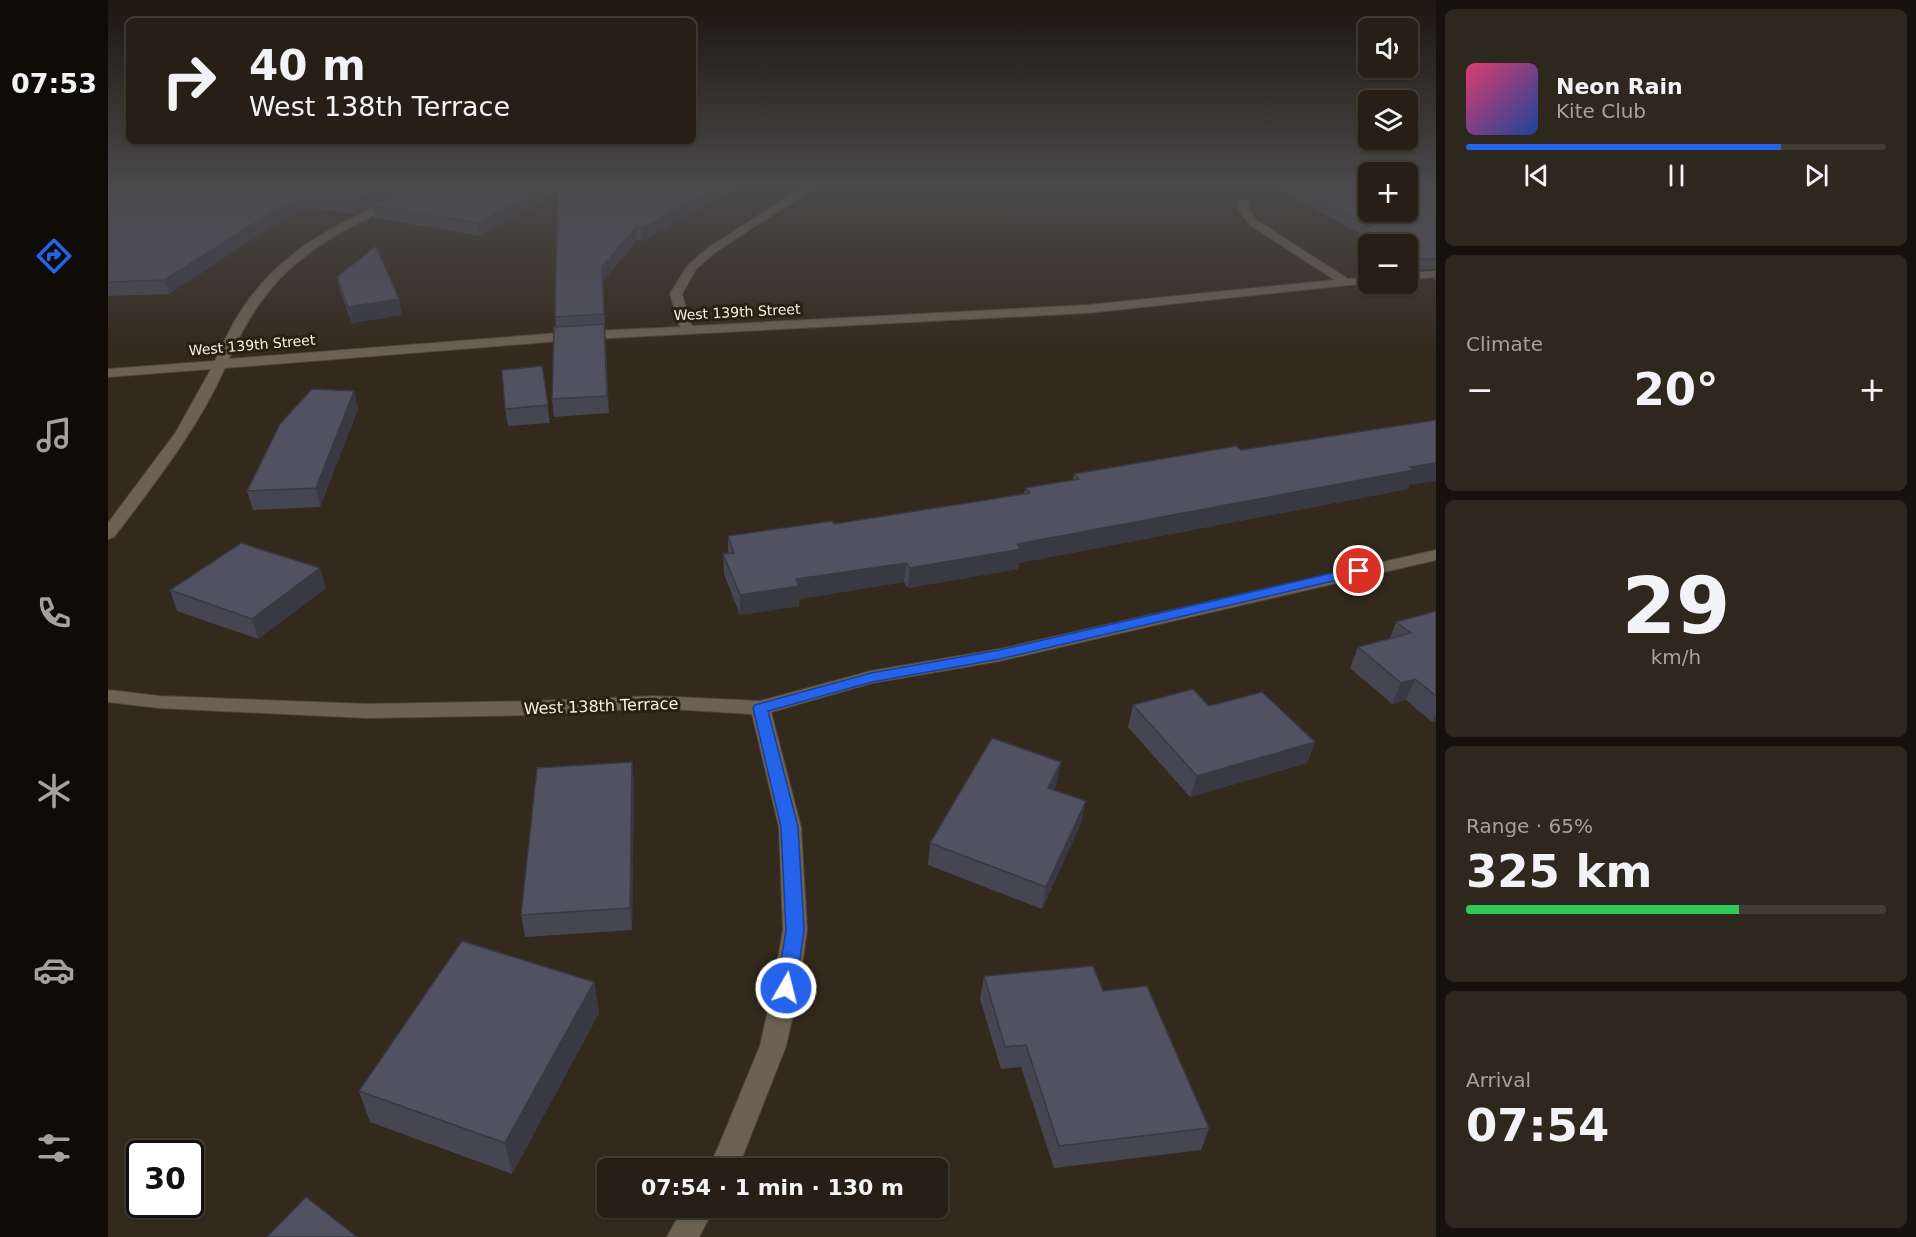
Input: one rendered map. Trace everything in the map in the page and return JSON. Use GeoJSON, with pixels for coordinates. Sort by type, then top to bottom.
{"type":"FeatureCollection","features":[{"type":"Feature","properties":{"kind":"street"},"geometry":{"type":"LineString","coordinates":[[108,534],[163,464],[205,396],[245,312],[267,284],[300,255],[321,242]]}},
{"type":"Feature","properties":{"kind":"street"},"geometry":{"type":"LineString","coordinates":[[687,330],[676,294],[692,267],[724,242]]}},
{"type":"Feature","properties":{"kind":"street"},"geometry":{"type":"LineString","coordinates":[[1283,242],[1347,283]]}},
{"type":"Feature","properties":{"kind":"street"},"geometry":{"type":"LineString","coordinates":[[1418,275],[1436,273]]}},
{"type":"Feature","properties":{"kind":"street","name":"West 139th Street"},"geometry":{"type":"LineString","coordinates":[[108,373],[452,344],[1087,309],[1358,281]]}},
{"type":"Feature","properties":{"kind":"street","name":"West 138th Terrace"},"geometry":{"type":"LineString","coordinates":[[108,696],[159,702],[367,711],[535,708],[654,702],[760,708],[871,677],[1000,655],[1436,555]]}},
{"type":"Feature","properties":{"kind":"street"},"geometry":{"type":"LineString","coordinates":[[728,1158],[773,1046],[786,988],[795,930],[790,827],[760,708]]}},
{"type":"Feature","properties":{"kind":"street"},"geometry":{"type":"LineString","coordinates":[[682,1237],[693,1218]]}},
{"type":"Feature","properties":{"kind":"building"},"geometry":{"type":"Polygon","coordinates":[[[108,242],[225,242],[164,280],[108,282],[108,242]]]}},
{"type":"Feature","properties":{"kind":"building"},"geometry":{"type":"Polygon","coordinates":[[[557,242],[623,242],[602,267],[604,314],[555,317],[557,242]]]}},
{"type":"Feature","properties":{"kind":"building"},"geometry":{"type":"Polygon","coordinates":[[[1418,242],[1436,242],[1436,259],[1418,258],[1418,242]]]}},
{"type":"Feature","properties":{"kind":"building"},"geometry":{"type":"Polygon","coordinates":[[[376,246],[399,299],[348,307],[337,277],[376,246]]]}},
{"type":"Feature","properties":{"kind":"building"},"geometry":{"type":"Polygon","coordinates":[[[604,324],[607,396],[552,399],[554,327],[604,324]]]}},
{"type":"Feature","properties":{"kind":"building"},"geometry":{"type":"Polygon","coordinates":[[[542,366],[548,405],[505,409],[502,370],[542,366]]]}},
{"type":"Feature","properties":{"kind":"building"},"geometry":{"type":"Polygon","coordinates":[[[312,389],[354,391],[316,488],[247,491],[280,424],[312,389]]]}},
{"type":"Feature","properties":{"kind":"building"},"geometry":{"type":"Polygon","coordinates":[[[1436,420],[1436,463],[1410,467],[1414,470],[1017,544],[1021,549],[910,568],[906,563],[796,579],[799,586],[740,595],[723,554],[734,553],[728,536],[832,521],[834,524],[1030,493],[1025,488],[1079,479],[1074,474],[1236,446],[1241,450],[1436,420]]]}},
{"type":"Feature","properties":{"kind":"building"},"geometry":{"type":"Polygon","coordinates":[[[241,543],[320,568],[252,619],[170,590],[241,543]]]}},
{"type":"Feature","properties":{"kind":"building"},"geometry":{"type":"Polygon","coordinates":[[[1436,611],[1436,696],[1415,679],[1401,683],[1358,647],[1411,633],[1396,622],[1436,611]]]}},
{"type":"Feature","properties":{"kind":"building"},"geometry":{"type":"Polygon","coordinates":[[[1193,689],[1209,706],[1262,692],[1315,742],[1197,776],[1133,705],[1193,689]]]}},
{"type":"Feature","properties":{"kind":"building"},"geometry":{"type":"Polygon","coordinates":[[[992,738],[1061,762],[1048,788],[1086,801],[1046,887],[930,843],[992,738]]]}},
{"type":"Feature","properties":{"kind":"building"},"geometry":{"type":"Polygon","coordinates":[[[632,762],[630,908],[521,915],[537,768],[632,762]]]}},
{"type":"Feature","properties":{"kind":"building"},"geometry":{"type":"Polygon","coordinates":[[[462,941],[594,982],[505,1143],[359,1091],[462,941]]]}},
{"type":"Feature","properties":{"kind":"building"},"geometry":{"type":"Polygon","coordinates":[[[1093,966],[1103,991],[1147,986],[1209,1128],[1059,1146],[1026,1045],[1005,1047],[984,976],[1093,966]]]}},
{"type":"Feature","properties":{"kind":"building"},"geometry":{"type":"Polygon","coordinates":[[[306,1197],[357,1237],[267,1237],[306,1197]]]}},
{"type":"Feature","properties":{"kind":"route"},"geometry":{"type":"LineString","coordinates":[[786,988],[795,930],[790,827],[760,708],[871,677],[1000,655],[1359,571]]}}]}
